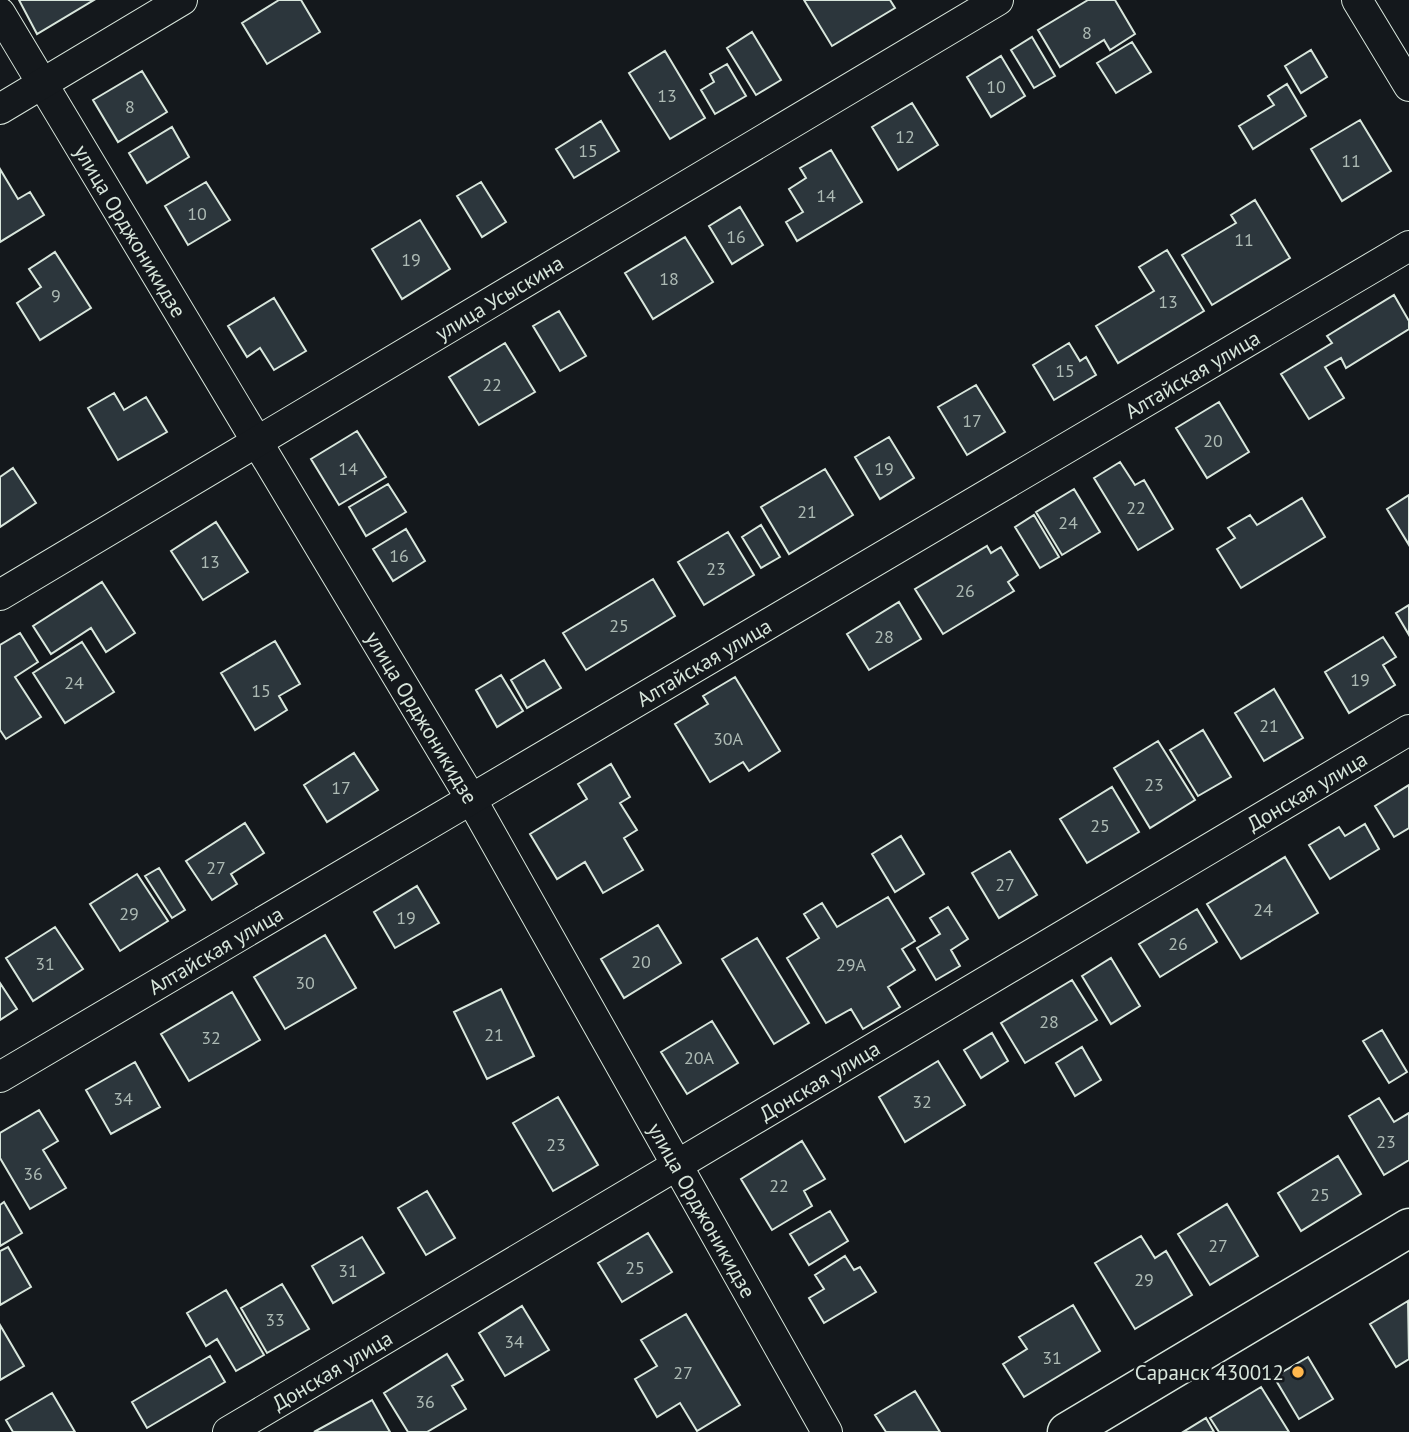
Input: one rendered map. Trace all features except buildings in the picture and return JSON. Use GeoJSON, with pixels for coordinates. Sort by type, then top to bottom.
{"type":"FeatureCollection","features":[{"type":"Feature","properties":{"kind":"street"},"geometry":{"type":"LineString","coordinates":[[0,108],[182,0]]}},
{"type":"Feature","properties":{"kind":"street","name":"улица Усыскина"},"geometry":{"type":"LineString","coordinates":[[0,595],[998,0]]}},
{"type":"Feature","properties":{"kind":"street"},"geometry":{"type":"LineString","coordinates":[[1357,0],[1409,86]]}},
{"type":"Feature","properties":{"kind":"street","name":"улица Орджоникидзе"},"geometry":{"type":"LineString","coordinates":[[0,13],[470,797],[827,1432]]}},
{"type":"Feature","properties":{"kind":"street","name":"Алтайская улица"},"geometry":{"type":"LineString","coordinates":[[0,1077],[470,797],[1409,246]]}},
{"type":"Feature","properties":{"kind":"street","name":"Донская улица"},"geometry":{"type":"LineString","coordinates":[[228,1432],[1409,730]]}},
{"type":"Feature","properties":{"kind":"street"},"geometry":{"type":"LineString","coordinates":[[1067,1432],[1409,1228]]}},
{"type":"Feature","properties":{"kind":"place","name":"Саранск 430012"},"geometry":{"type":"Point","coordinates":[1298,1372]}}]}
